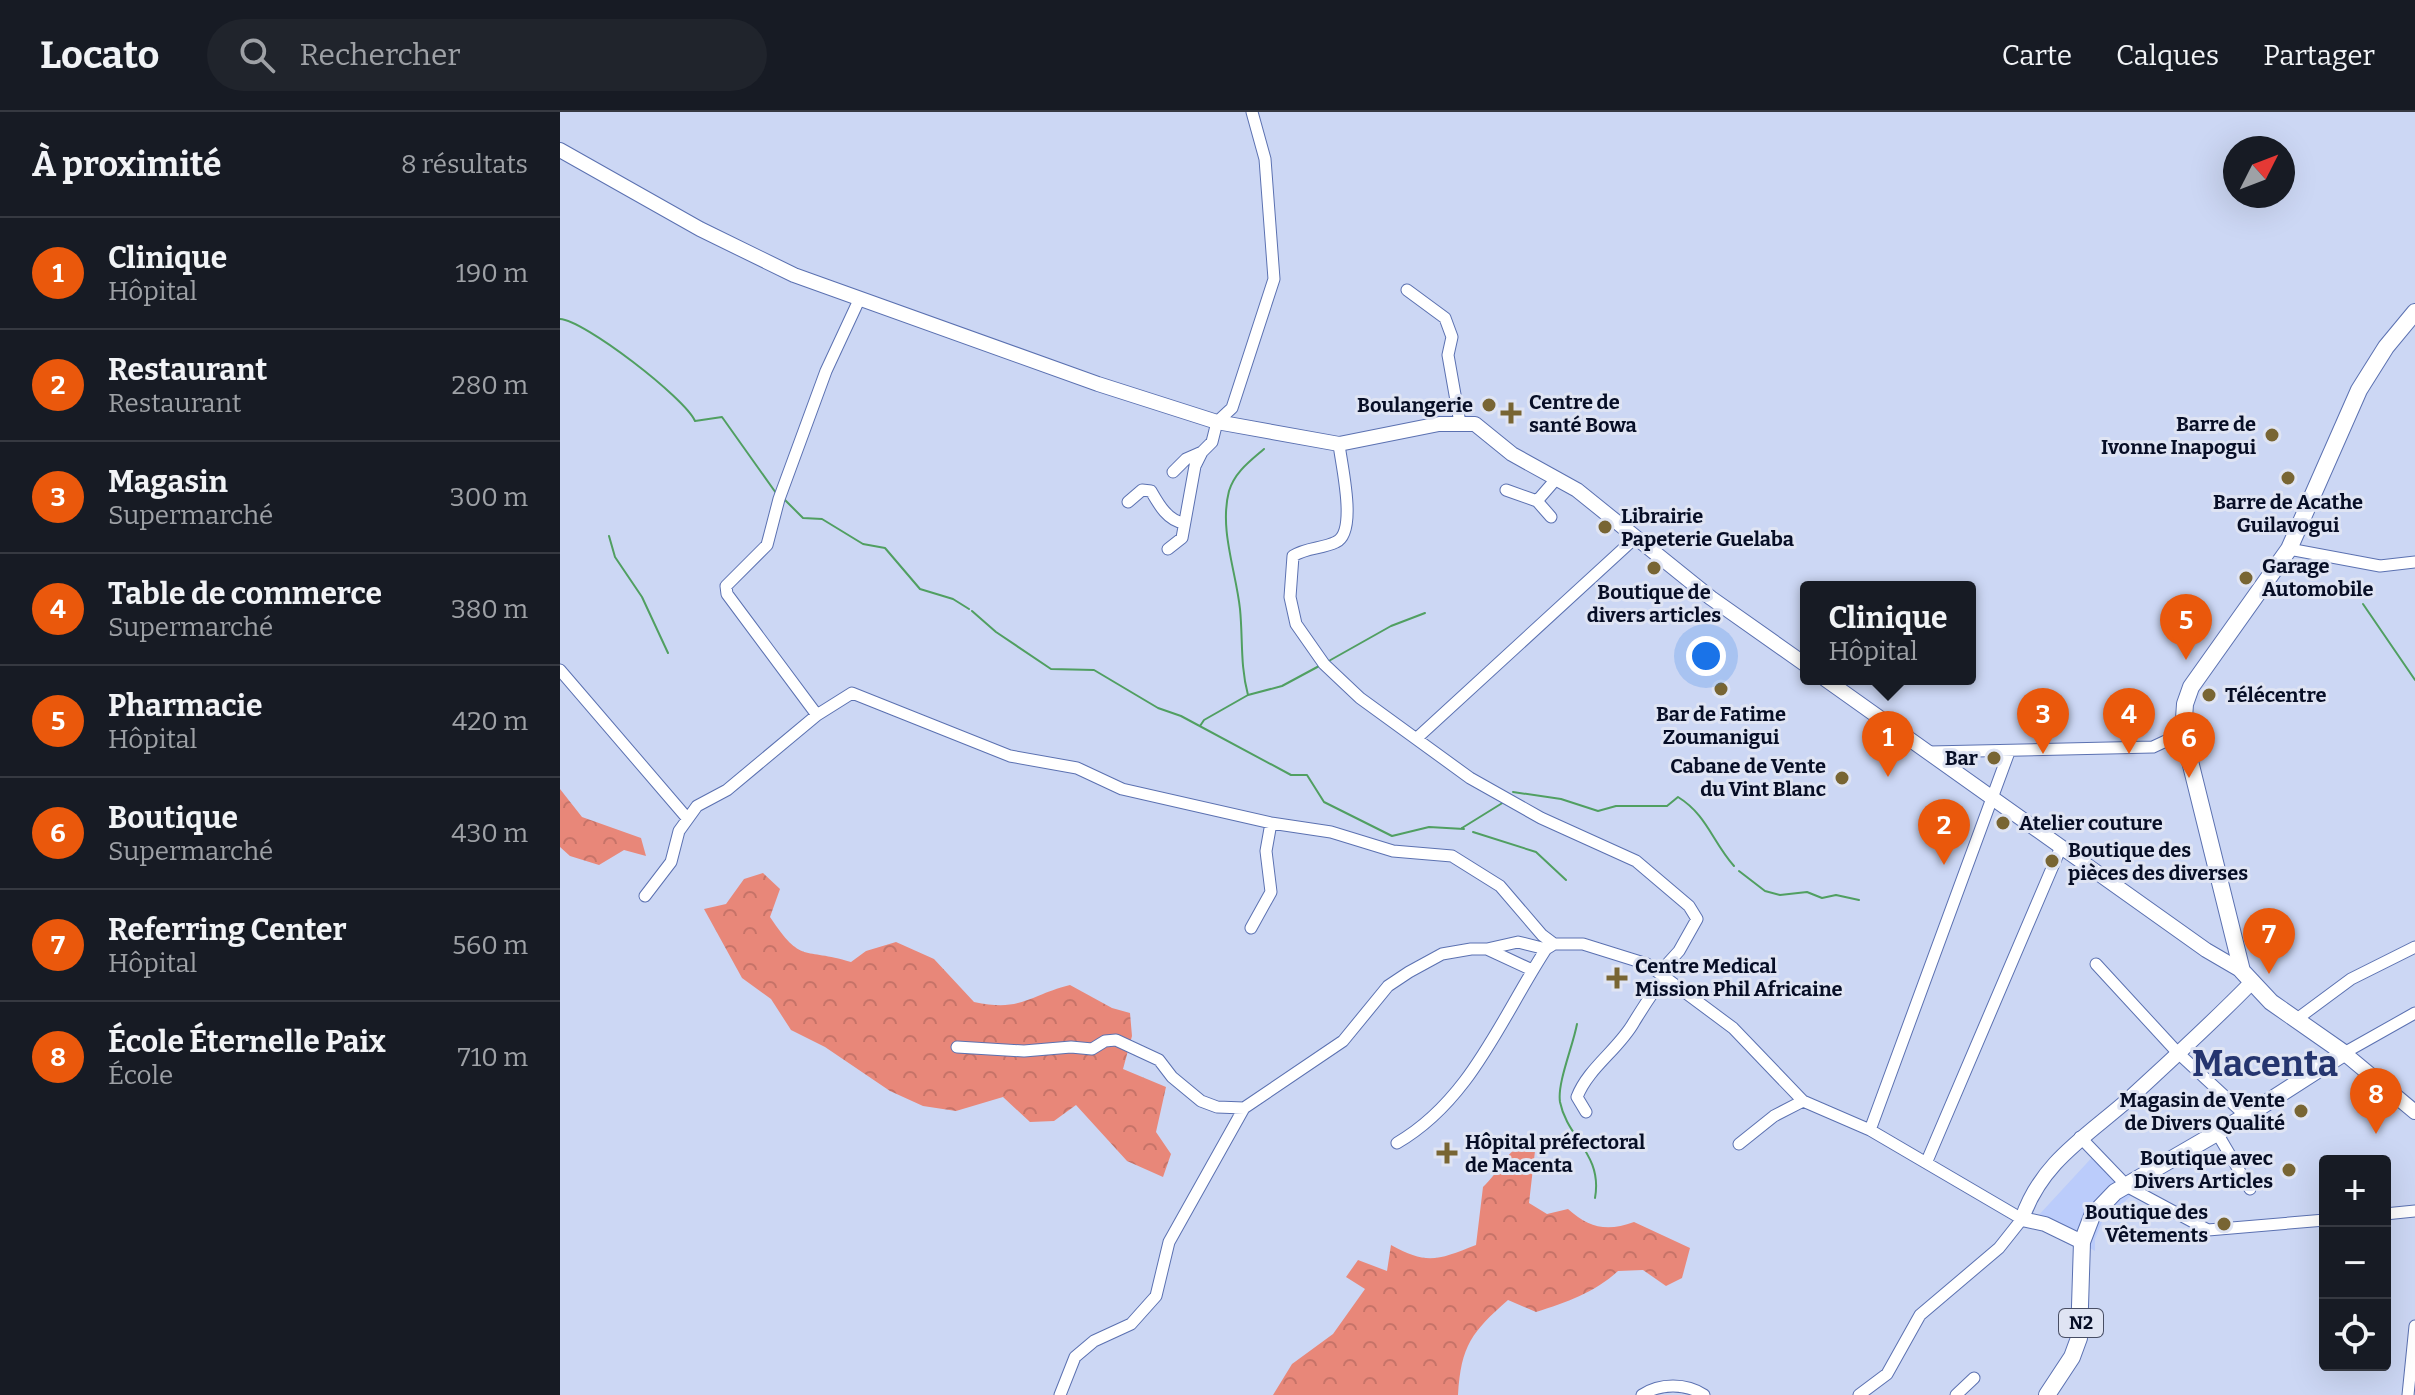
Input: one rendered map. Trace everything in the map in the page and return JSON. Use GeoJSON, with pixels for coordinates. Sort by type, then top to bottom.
{"type":"FeatureCollection","features":[{"type":"Feature","properties":{"kind":"highway"},"geometry":{"type":"LineString","coordinates":[[2344,1053],[2246,978],[2183,733],[2185,704],[2191,687],[2289,549],[2359,390],[2386,347],[2415,312]]}},
{"type":"Feature","properties":{"kind":"highway","name":"N2"},"geometry":{"type":"LineString","coordinates":[[2047,1395],[2072,1357],[2079,1338],[2082,1242],[2092,1216],[2115,1192],[2246,1116],[2344,1053]]}},
{"type":"Feature","properties":{"kind":"main road"},"geometry":{"type":"LineString","coordinates":[[560,150],[773,265],[859,300],[1217,422],[1339,444],[1460,423],[1475,424],[1512,454],[1557,478],[1601,508],[1635,538],[1800,661]]}},
{"type":"Feature","properties":{"kind":"main road"},"geometry":{"type":"LineString","coordinates":[[1834,685],[2246,978],[2129,1099],[2080,1137],[2047,1171],[2028,1200],[2022,1219],[2045,1224],[2082,1242]]}},
{"type":"Feature","properties":{"kind":"main road"},"geometry":{"type":"LineString","coordinates":[[2344,1053],[2415,1112]]}},
{"type":"Feature","properties":{"kind":"street"},"geometry":{"type":"LineString","coordinates":[[1173,472],[1212,442],[1217,422],[1232,408],[1274,279],[1265,159],[1252,112]]}},
{"type":"Feature","properties":{"kind":"street"},"geometry":{"type":"LineString","coordinates":[[1407,290],[1445,318],[1452,337],[1448,355],[1460,423]]}},
{"type":"Feature","properties":{"kind":"street"},"geometry":{"type":"LineString","coordinates":[[817,715],[727,594],[726,586],[767,545],[781,496],[826,371],[859,300]]}},
{"type":"Feature","properties":{"kind":"street"},"geometry":{"type":"LineString","coordinates":[[1339,444],[1348,520],[1342,538],[1335,543],[1303,550],[1293,556],[1290,597],[1296,624],[1338,678],[1452,766],[1541,818],[1636,861],[1689,906],[1697,919],[1639,1010],[1634,1023],[1578,1094],[1586,1112]]}},
{"type":"Feature","properties":{"kind":"street"},"geometry":{"type":"LineString","coordinates":[[1168,549],[1182,538],[1202,452]]}},
{"type":"Feature","properties":{"kind":"street"},"geometry":{"type":"LineString","coordinates":[[1537,501],[1557,478]]}},
{"type":"Feature","properties":{"kind":"street"},"geometry":{"type":"LineString","coordinates":[[1128,502],[1142,490],[1151,491],[1164,511],[1176,522],[1184,523]]}},
{"type":"Feature","properties":{"kind":"street"},"geometry":{"type":"LineString","coordinates":[[1506,490],[1537,501],[1551,517]]}},
{"type":"Feature","properties":{"kind":"street"},"geometry":{"type":"LineString","coordinates":[[1417,738],[1635,538]]}},
{"type":"Feature","properties":{"kind":"street"},"geometry":{"type":"LineString","coordinates":[[2289,549],[2380,566],[2415,562]]}},
{"type":"Feature","properties":{"kind":"street"},"geometry":{"type":"LineString","coordinates":[[560,670],[687,818]]}},
{"type":"Feature","properties":{"kind":"street"},"geometry":{"type":"LineString","coordinates":[[645,896],[671,862],[687,818],[707,798],[727,790],[842,696],[858,693],[1010,756],[1077,768],[1122,789],[1165,801],[1331,832],[1393,851],[1452,856],[1500,886],[1550,947]]}},
{"type":"Feature","properties":{"kind":"street"},"geometry":{"type":"LineString","coordinates":[[1930,752],[2153,747],[2183,733]]}},
{"type":"Feature","properties":{"kind":"street"},"geometry":{"type":"LineString","coordinates":[[1870,1130],[2009,752]]}},
{"type":"Feature","properties":{"kind":"street"},"geometry":{"type":"LineString","coordinates":[[1251,928],[1271,892],[1266,851],[1271,823]]}},
{"type":"Feature","properties":{"kind":"street"},"geometry":{"type":"LineString","coordinates":[[1927,1161],[2061,847]]}},
{"type":"Feature","properties":{"kind":"street"},"geometry":{"type":"LineString","coordinates":[[1060,1395],[1075,1357],[1094,1341],[1131,1324],[1156,1296],[1169,1242],[1244,1108],[1343,1041],[1388,986],[1409,972],[1442,954],[1518,942],[1550,947],[1583,944],[1620,953],[1663,974],[1733,1028],[1803,1101],[1870,1130],[2022,1219],[1999,1248],[1920,1315],[1887,1374],[1859,1395]]}},
{"type":"Feature","properties":{"kind":"street"},"geometry":{"type":"LineString","coordinates":[[1397,1143],[1443,1109],[1495,1038],[1532,970],[1550,947]]}},
{"type":"Feature","properties":{"kind":"street"},"geometry":{"type":"LineString","coordinates":[[2297,1019],[2351,979],[2415,947]]}},
{"type":"Feature","properties":{"kind":"street"},"geometry":{"type":"LineString","coordinates":[[1487,949],[1532,970]]}},
{"type":"Feature","properties":{"kind":"street"},"geometry":{"type":"LineString","coordinates":[[2096,964],[2177,1052],[2246,1116]]}},
{"type":"Feature","properties":{"kind":"street"},"geometry":{"type":"LineString","coordinates":[[2344,1053],[2415,1013]]}},
{"type":"Feature","properties":{"kind":"street"},"geometry":{"type":"LineString","coordinates":[[957,1047],[1024,1051],[1071,1047],[1092,1049],[1105,1041],[1116,1040],[1159,1060],[1172,1077],[1201,1101],[1217,1107],[1244,1108]]}},
{"type":"Feature","properties":{"kind":"street"},"geometry":{"type":"LineString","coordinates":[[1739,1144],[1774,1116],[1803,1101]]}},
{"type":"Feature","properties":{"kind":"street"},"geometry":{"type":"LineString","coordinates":[[2217,1133],[2250,1189]]}},
{"type":"Feature","properties":{"kind":"street"},"geometry":{"type":"LineString","coordinates":[[2080,1137],[2128,1187],[2208,1230],[2319,1221]]}},
{"type":"Feature","properties":{"kind":"street"},"geometry":{"type":"LineString","coordinates":[[2391,1213],[2415,1211]]}},
{"type":"Feature","properties":{"kind":"street"},"geometry":{"type":"LineString","coordinates":[[2408,1395],[2415,1326]]}},
{"type":"Feature","properties":{"kind":"street"},"geometry":{"type":"LineString","coordinates":[[1956,1395],[1974,1378]]}},
{"type":"Feature","properties":{"kind":"street"},"geometry":{"type":"LineString","coordinates":[[1642,1395],[1663,1385],[1697,1390],[1704,1395]]}},
{"type":"Feature","properties":{"kind":"shaded area"},"geometry":{"type":"Polygon","coordinates":[[[2098,1151],[2133,1194],[2102,1222],[2095,1239],[2095,1251],[2037,1217],[2098,1151]]]}},
{"type":"Feature","properties":{"kind":"green space"},"geometry":{"type":"Polygon","coordinates":[[[560,789],[582,817],[641,838],[646,856],[624,850],[599,865],[570,856],[560,847],[560,789]]]}},
{"type":"Feature","properties":{"kind":"green space"},"geometry":{"type":"Polygon","coordinates":[[[763,873],[780,889],[770,917],[789,942],[804,952],[851,962],[866,951],[896,942],[934,959],[974,1002],[1014,1004],[1070,985],[1112,1008],[1130,1013],[1132,1036],[1123,1069],[1166,1087],[1156,1132],[1171,1154],[1163,1177],[1127,1161],[1076,1105],[1054,1121],[1030,1122],[1003,1097],[956,1111],[923,1106],[890,1091],[825,1047],[791,1030],[771,999],[742,978],[704,909],[726,904],[744,879],[763,873]]]}},
{"type":"Feature","properties":{"kind":"green space"},"geometry":{"type":"Polygon","coordinates":[[[1527,1142],[1535,1151],[1529,1203],[1547,1214],[1568,1209],[1583,1220],[1599,1226],[1615,1227],[1634,1222],[1690,1248],[1682,1278],[1666,1286],[1643,1270],[1618,1271],[1590,1291],[1536,1312],[1508,1300],[1485,1321],[1471,1341],[1462,1364],[1458,1395],[1273,1395],[1292,1364],[1333,1334],[1365,1289],[1346,1277],[1358,1260],[1387,1271],[1391,1245],[1414,1256],[1433,1258],[1476,1245],[1483,1187],[1514,1150],[1527,1142]]]}},
{"type":"Feature","properties":{"kind":"waterway"},"geometry":{"type":"LineString","coordinates":[[560,319],[590,332],[633,362],[673,396],[695,421],[722,417],[776,493]]}},
{"type":"Feature","properties":{"kind":"waterway"},"geometry":{"type":"LineString","coordinates":[[1248,695],[1240,609],[1227,535],[1226,505],[1235,478],[1264,449]]}},
{"type":"Feature","properties":{"kind":"waterway"},"geometry":{"type":"LineString","coordinates":[[784,499],[803,518],[822,519],[863,544],[885,548],[920,589],[953,599],[969,609]]}},
{"type":"Feature","properties":{"kind":"waterway"},"geometry":{"type":"LineString","coordinates":[[609,536],[615,557],[642,597],[668,653]]}},
{"type":"Feature","properties":{"kind":"waterway"},"geometry":{"type":"LineString","coordinates":[[2363,604],[2415,680]]}},
{"type":"Feature","properties":{"kind":"waterway"},"geometry":{"type":"LineString","coordinates":[[972,611],[996,632],[1051,669],[1094,670],[1158,708],[1181,716],[1291,775],[1307,775],[1324,802],[1392,836],[1429,827],[1464,829]]}},
{"type":"Feature","properties":{"kind":"waterway"},"geometry":{"type":"LineString","coordinates":[[1327,662],[1391,626],[1425,613]]}},
{"type":"Feature","properties":{"kind":"waterway"},"geometry":{"type":"LineString","coordinates":[[1200,726],[1204,720],[1248,695],[1282,686],[1321,665]]}},
{"type":"Feature","properties":{"kind":"waterway"},"geometry":{"type":"LineString","coordinates":[[1513,792],[1561,799],[1598,811],[1616,806],[1667,806],[1678,797],[1703,820],[1734,866]]}},
{"type":"Feature","properties":{"kind":"waterway"},"geometry":{"type":"LineString","coordinates":[[1462,828],[1504,802]]}},
{"type":"Feature","properties":{"kind":"waterway"},"geometry":{"type":"LineString","coordinates":[[1473,832],[1536,852],[1566,880]]}},
{"type":"Feature","properties":{"kind":"waterway"},"geometry":{"type":"LineString","coordinates":[[1739,871],[1765,891],[1780,895],[1807,892],[1822,898],[1836,895],[1859,900]]}},
{"type":"Feature","properties":{"kind":"waterway"},"geometry":{"type":"LineString","coordinates":[[1577,1024],[1563,1075],[1560,1102],[1594,1170],[1595,1198]]}},
{"type":"Feature","properties":{"kind":"place","name":"Boulangerie"},"geometry":{"type":"Point","coordinates":[1489,405]}},
{"type":"Feature","properties":{"kind":"place","name":"Centre de santé Bowa"},"geometry":{"type":"Point","coordinates":[1511,413]}},
{"type":"Feature","properties":{"kind":"place","name":"Barre de Ivonne Inapogui"},"geometry":{"type":"Point","coordinates":[2272,435]}},
{"type":"Feature","properties":{"kind":"place","name":"Barre de Acathe Guilavogui"},"geometry":{"type":"Point","coordinates":[2288,478]}},
{"type":"Feature","properties":{"kind":"place","name":"Librairie Papeterie Guelaba"},"geometry":{"type":"Point","coordinates":[1605,527]}},
{"type":"Feature","properties":{"kind":"place","name":"Boutique de divers articles"},"geometry":{"type":"Point","coordinates":[1654,568]}},
{"type":"Feature","properties":{"kind":"place","name":"Garage Automobile"},"geometry":{"type":"Point","coordinates":[2246,578]}},
{"type":"Feature","properties":{"kind":"place","name":"Pharmacie"},"geometry":{"type":"Point","coordinates":[2186,660]}},
{"type":"Feature","properties":{"kind":"place","name":"Bar de Fatime Zoumanigui"},"geometry":{"type":"Point","coordinates":[1721,689]}},
{"type":"Feature","properties":{"kind":"place","name":"Télécentre"},"geometry":{"type":"Point","coordinates":[2209,695]}},
{"type":"Feature","properties":{"kind":"place","name":"Magasin"},"geometry":{"type":"Point","coordinates":[2043,754]}},
{"type":"Feature","properties":{"kind":"place","name":"Table de commerce"},"geometry":{"type":"Point","coordinates":[2129,754]}},
{"type":"Feature","properties":{"kind":"place","name":"Bar"},"geometry":{"type":"Point","coordinates":[1994,758]}},
{"type":"Feature","properties":{"kind":"place","name":"Clinique"},"geometry":{"type":"Point","coordinates":[1888,777]}},
{"type":"Feature","properties":{"kind":"place","name":"Cabane de Vente du Vint Blanc"},"geometry":{"type":"Point","coordinates":[1842,778]}},
{"type":"Feature","properties":{"kind":"place","name":"Boutique"},"geometry":{"type":"Point","coordinates":[2189,778]}},
{"type":"Feature","properties":{"kind":"place","name":"Atelier couture"},"geometry":{"type":"Point","coordinates":[2003,823]}},
{"type":"Feature","properties":{"kind":"place","name":"Boutique des pièces des diverses"},"geometry":{"type":"Point","coordinates":[2052,861]}},
{"type":"Feature","properties":{"kind":"place","name":"Restaurant"},"geometry":{"type":"Point","coordinates":[1944,865]}},
{"type":"Feature","properties":{"kind":"place","name":"Referring Center"},"geometry":{"type":"Point","coordinates":[2269,974]}},
{"type":"Feature","properties":{"kind":"place","name":"Centre Medical Mission Phil Africaine"},"geometry":{"type":"Point","coordinates":[1617,978]}},
{"type":"Feature","properties":{"kind":"place","name":"Magasin de Vente de Divers Qualité"},"geometry":{"type":"Point","coordinates":[2301,1111]}},
{"type":"Feature","properties":{"kind":"place","name":"École Éternelle Paix"},"geometry":{"type":"Point","coordinates":[2376,1134]}},
{"type":"Feature","properties":{"kind":"place","name":"Hôpital préfectoral de Macenta"},"geometry":{"type":"Point","coordinates":[1447,1153]}},
{"type":"Feature","properties":{"kind":"place","name":"Boutique avec Divers Articles"},"geometry":{"type":"Point","coordinates":[2289,1170]}},
{"type":"Feature","properties":{"kind":"place","name":"Boutique des Vêtements"},"geometry":{"type":"Point","coordinates":[2224,1224]}},
{"type":"Feature","properties":{"kind":"district","name":"Macenta"},"geometry":{"type":"Point","coordinates":[2265,1064]}}]}
